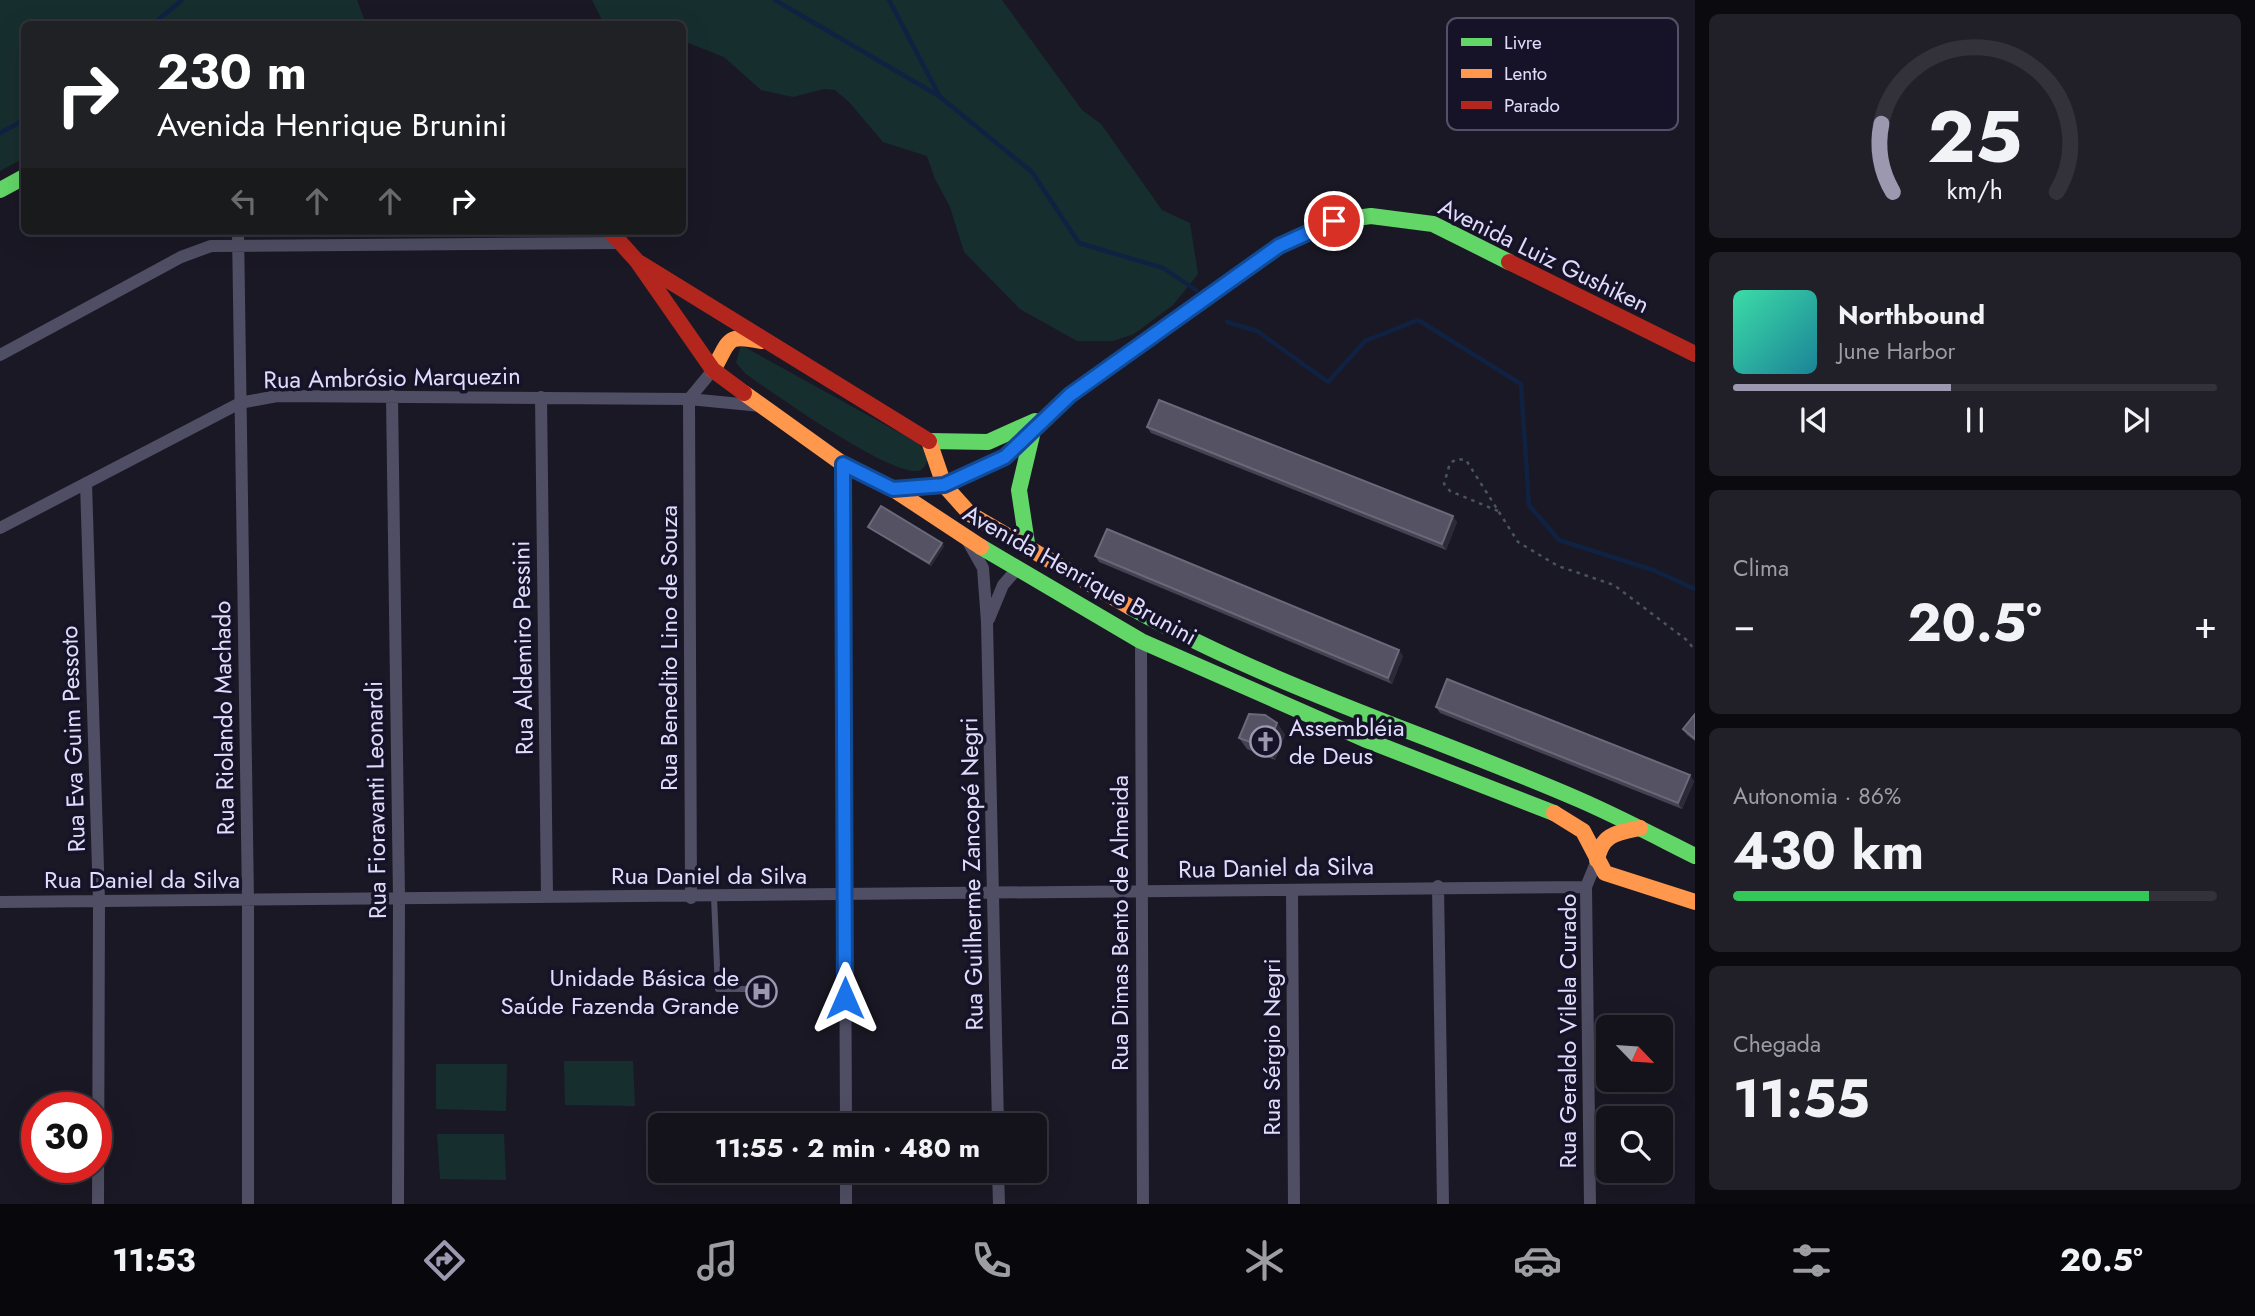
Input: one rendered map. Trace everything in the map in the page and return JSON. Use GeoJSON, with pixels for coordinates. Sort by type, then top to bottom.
{"type":"FeatureCollection","features":[{"type":"Feature","properties":{"kind":"main road"},"geometry":{"type":"LineString","coordinates":[[0,190],[21,179]]}},
{"type":"Feature","properties":{"kind":"main road","name":"Avenida Luiz Gushiken"},"geometry":{"type":"LineString","coordinates":[[944,485],[1005,457],[1070,395],[1279,246],[1334,221],[1371,216],[1402,218],[1455,233],[1565,292],[1695,354]]}},
{"type":"Feature","properties":{"kind":"main road","name":"Avenida Henrique Brunini"},"geometry":{"type":"LineString","coordinates":[[615,237],[637,261],[713,370],[843,464],[893,489],[966,538],[1141,641],[1364,739],[1566,818],[1583,831],[1605,873],[1617,879],[1681,895],[1695,902]]}},
{"type":"Feature","properties":{"kind":"main road","name":"Avenida Henrique Brunini"},"geometry":{"type":"LineString","coordinates":[[637,261],[929,441]]}},
{"type":"Feature","properties":{"kind":"main road"},"geometry":{"type":"LineString","coordinates":[[713,370],[724,345],[734,337],[775,345]]}},
{"type":"Feature","properties":{"kind":"main road","name":"Avenida Luiz Gushiken"},"geometry":{"type":"LineString","coordinates":[[929,441],[988,442],[1050,413]]}},
{"type":"Feature","properties":{"kind":"main road"},"geometry":{"type":"LineString","coordinates":[[1028,550],[1018,507],[1018,480],[1034,430]]}},
{"type":"Feature","properties":{"kind":"main road"},"geometry":{"type":"LineString","coordinates":[[929,441],[944,485]]}},
{"type":"Feature","properties":{"kind":"main road","name":"Avenida Henrique Brunini"},"geometry":{"type":"LineString","coordinates":[[893,489],[944,485],[970,514],[1028,550],[1184,637],[1379,721],[1581,800],[1695,856]]}},
{"type":"Feature","properties":{"kind":"main road"},"geometry":{"type":"LineString","coordinates":[[1597,860],[1600,845],[1610,834],[1640,828]]}},
{"type":"Feature","properties":{"kind":"street","name":"Rua Riolando Machado"},"geometry":{"type":"LineString","coordinates":[[238,235],[248,900],[248,1204]]}},
{"type":"Feature","properties":{"kind":"street"},"geometry":{"type":"LineString","coordinates":[[0,355],[181,257],[211,246],[615,237]]}},
{"type":"Feature","properties":{"kind":"street"},"geometry":{"type":"LineString","coordinates":[[689,399],[713,370]]}},
{"type":"Feature","properties":{"kind":"street","name":"Rua Ambrósio Marquezin"},"geometry":{"type":"LineString","coordinates":[[0,528],[240,403],[277,396],[689,399],[761,406]]}},
{"type":"Feature","properties":{"kind":"street","name":"Rua Fioravanti Leonardi"},"geometry":{"type":"LineString","coordinates":[[393,396],[399,898],[398,1204]]}},
{"type":"Feature","properties":{"kind":"street","name":"Rua Aldemiro Pessini"},"geometry":{"type":"LineString","coordinates":[[541,397],[547,897]]}},
{"type":"Feature","properties":{"kind":"street","name":"Rua Benedito Lino de Souza"},"geometry":{"type":"LineString","coordinates":[[689,399],[691,898]]}},
{"type":"Feature","properties":{"kind":"street"},"geometry":{"type":"LineString","coordinates":[[843,464],[846,1113]]}},
{"type":"Feature","properties":{"kind":"street","name":"Rua Eva Guim Pessoto"},"geometry":{"type":"LineString","coordinates":[[86,483],[99,901],[98,1204]]}},
{"type":"Feature","properties":{"kind":"street","name":"Rua Guilherme Zancopé Negri"},"geometry":{"type":"LineString","coordinates":[[966,538],[983,568],[987,622],[998,1113]]}},
{"type":"Feature","properties":{"kind":"street","name":"Rua Guilherme Zancopé Negri"},"geometry":{"type":"LineString","coordinates":[[987,622],[1003,585],[1018,568]]}},
{"type":"Feature","properties":{"kind":"street","name":"Rua Dimas Bento de Almeida"},"geometry":{"type":"LineString","coordinates":[[1141,641],[1143,1204]]}},
{"type":"Feature","properties":{"kind":"street","name":"Rua Geraldo Vilela Curado"},"geometry":{"type":"LineString","coordinates":[[1590,1204],[1586,887],[1597,860]]}},
{"type":"Feature","properties":{"kind":"street"},"geometry":{"type":"LineString","coordinates":[[1438,886],[1444,1204]]}},
{"type":"Feature","properties":{"kind":"street","name":"Rua Daniel da Silva"},"geometry":{"type":"LineString","coordinates":[[0,902],[691,898],[1438,886],[1586,887]]}},
{"type":"Feature","properties":{"kind":"street","name":"Rua Sérgio Negri"},"geometry":{"type":"LineString","coordinates":[[1292,890],[1294,1204]]}},
{"type":"Feature","properties":{"kind":"street"},"geometry":{"type":"LineString","coordinates":[[846,1183],[846,1204]]}},
{"type":"Feature","properties":{"kind":"street"},"geometry":{"type":"LineString","coordinates":[[998,1183],[999,1204]]}},
{"type":"Feature","properties":{"kind":"lane"},"geometry":{"type":"LineString","coordinates":[[714,897],[718,989],[752,989]]}},
{"type":"Feature","properties":{"kind":"path"},"geometry":{"type":"LineString","coordinates":[[1498,511],[1450,491],[1444,484],[1450,463],[1457,459],[1466,460],[1522,546],[1558,566],[1614,584],[1688,642],[1695,651]]}},
{"type":"Feature","properties":{"kind":"green space"},"geometry":{"type":"Polygon","coordinates":[[[0,0],[357,0],[365,21],[21,21],[21,160],[0,171],[0,0]]]}},
{"type":"Feature","properties":{"kind":"green space"},"geometry":{"type":"Polygon","coordinates":[[[592,0],[1002,0],[1082,110],[1101,124],[1162,210],[1190,223],[1198,274],[1173,305],[1134,334],[1113,341],[1077,341],[1020,309],[964,252],[950,207],[935,179],[927,156],[883,142],[849,102],[835,90],[824,89],[793,97],[761,90],[724,57],[686,42],[686,21],[602,21],[592,0]]]}},
{"type":"Feature","properties":{"kind":"green space"},"geometry":{"type":"Polygon","coordinates":[[[741,345],[918,443],[929,456],[925,466],[921,470],[908,470],[887,462],[806,415],[746,374],[736,363],[741,345]]]}},
{"type":"Feature","properties":{"kind":"green space"},"geometry":{"type":"Polygon","coordinates":[[[564,1061],[633,1061],[635,1106],[565,1105],[564,1061]]]}},
{"type":"Feature","properties":{"kind":"green space"},"geometry":{"type":"Polygon","coordinates":[[[436,1064],[507,1064],[506,1111],[436,1109],[436,1064]]]}},
{"type":"Feature","properties":{"kind":"green space"},"geometry":{"type":"Polygon","coordinates":[[[437,1134],[504,1134],[506,1180],[440,1179],[437,1134]]]}},
{"type":"Feature","properties":{"kind":"building"},"geometry":{"type":"Polygon","coordinates":[[[1159,400],[1453,516],[1442,544],[1147,427],[1159,400]]]}},
{"type":"Feature","properties":{"kind":"building"},"geometry":{"type":"Polygon","coordinates":[[[881,506],[942,543],[929,563],[868,527],[881,506]]]}},
{"type":"Feature","properties":{"kind":"building"},"geometry":{"type":"Polygon","coordinates":[[[1107,529],[1399,650],[1388,678],[1095,556],[1107,529]]]}},
{"type":"Feature","properties":{"kind":"building"},"geometry":{"type":"Polygon","coordinates":[[[1447,679],[1690,775],[1678,803],[1436,707],[1447,679]]]}},
{"type":"Feature","properties":{"kind":"building"},"geometry":{"type":"Polygon","coordinates":[[[1249,714],[1265,715],[1277,723],[1267,748],[1239,738],[1249,714]]]}},
{"type":"Feature","properties":{"kind":"building"},"geometry":{"type":"Polygon","coordinates":[[[1695,714],[1695,739],[1683,729],[1695,714]]]}},
{"type":"Feature","properties":{"kind":"waterway"},"geometry":{"type":"LineString","coordinates":[[157,21],[182,0]]}},
{"type":"Feature","properties":{"kind":"waterway"},"geometry":{"type":"LineString","coordinates":[[775,0],[939,96],[1032,172],[1079,243],[1163,268],[1196,290]]}},
{"type":"Feature","properties":{"kind":"waterway"},"geometry":{"type":"LineString","coordinates":[[889,0],[939,95]]}},
{"type":"Feature","properties":{"kind":"waterway"},"geometry":{"type":"LineString","coordinates":[[0,133],[21,122]]}},
{"type":"Feature","properties":{"kind":"waterway"},"geometry":{"type":"LineString","coordinates":[[1227,322],[1257,331],[1328,382],[1365,341],[1418,320],[1521,384],[1529,505],[1559,540],[1653,570],[1695,589]]}},
{"type":"Feature","properties":{"kind":"traffic: fast"},"geometry":{"type":"LineString","coordinates":[[0,190],[21,179]]}},
{"type":"Feature","properties":{"kind":"traffic: fast"},"geometry":{"type":"LineString","coordinates":[[893,489],[944,485],[1005,457],[1070,395],[1279,246],[1334,221],[1371,216],[1433,224],[1509,262]]}},
{"type":"Feature","properties":{"kind":"traffic: fast"},"geometry":{"type":"LineString","coordinates":[[929,441],[988,442],[1035,421]]}},
{"type":"Feature","properties":{"kind":"traffic: fast"},"geometry":{"type":"LineString","coordinates":[[1028,550],[1019,490],[1033,431]]}},
{"type":"Feature","properties":{"kind":"traffic: fast"},"geometry":{"type":"LineString","coordinates":[[981,547],[1141,641],[1364,739],[1554,813]]}},
{"type":"Feature","properties":{"kind":"traffic: fast"},"geometry":{"type":"LineString","coordinates":[[1130,607],[1240,662],[1580,800],[1695,856]]}},
{"type":"Feature","properties":{"kind":"traffic: slow"},"geometry":{"type":"LineString","coordinates":[[713,370],[726,346],[734,339],[761,341]]}},
{"type":"Feature","properties":{"kind":"traffic: slow"},"geometry":{"type":"LineString","coordinates":[[744,393],[843,464],[893,489],[981,547]]}},
{"type":"Feature","properties":{"kind":"traffic: slow"},"geometry":{"type":"LineString","coordinates":[[929,441],[944,485],[970,514],[1130,607]]}},
{"type":"Feature","properties":{"kind":"traffic: slow"},"geometry":{"type":"LineString","coordinates":[[1554,813],[1583,831],[1605,873],[1695,902]]}},
{"type":"Feature","properties":{"kind":"traffic: slow"},"geometry":{"type":"LineString","coordinates":[[1597,860],[1602,845],[1611,836],[1640,828]]}},
{"type":"Feature","properties":{"kind":"traffic: jam"},"geometry":{"type":"LineString","coordinates":[[614,235],[637,261],[713,370],[744,393]]}},
{"type":"Feature","properties":{"kind":"traffic: jam"},"geometry":{"type":"LineString","coordinates":[[1509,262],[1695,354]]}},
{"type":"Feature","properties":{"kind":"traffic: jam"},"geometry":{"type":"LineString","coordinates":[[640,263],[929,441]]}},
{"type":"Feature","properties":{"kind":"place","name":"Assembléia de Deus"},"geometry":{"type":"Point","coordinates":[1266,742]}},
{"type":"Feature","properties":{"kind":"place","name":"Unidade Básica de Saúde Fazenda Grande"},"geometry":{"type":"Point","coordinates":[762,992]}},
{"type":"Feature","properties":{"kind":"route"},"geometry":{"type":"LineString","coordinates":[[845,998],[843,464],[893,489],[944,485],[1005,457],[1070,395],[1279,246],[1334,221]]}}]}
